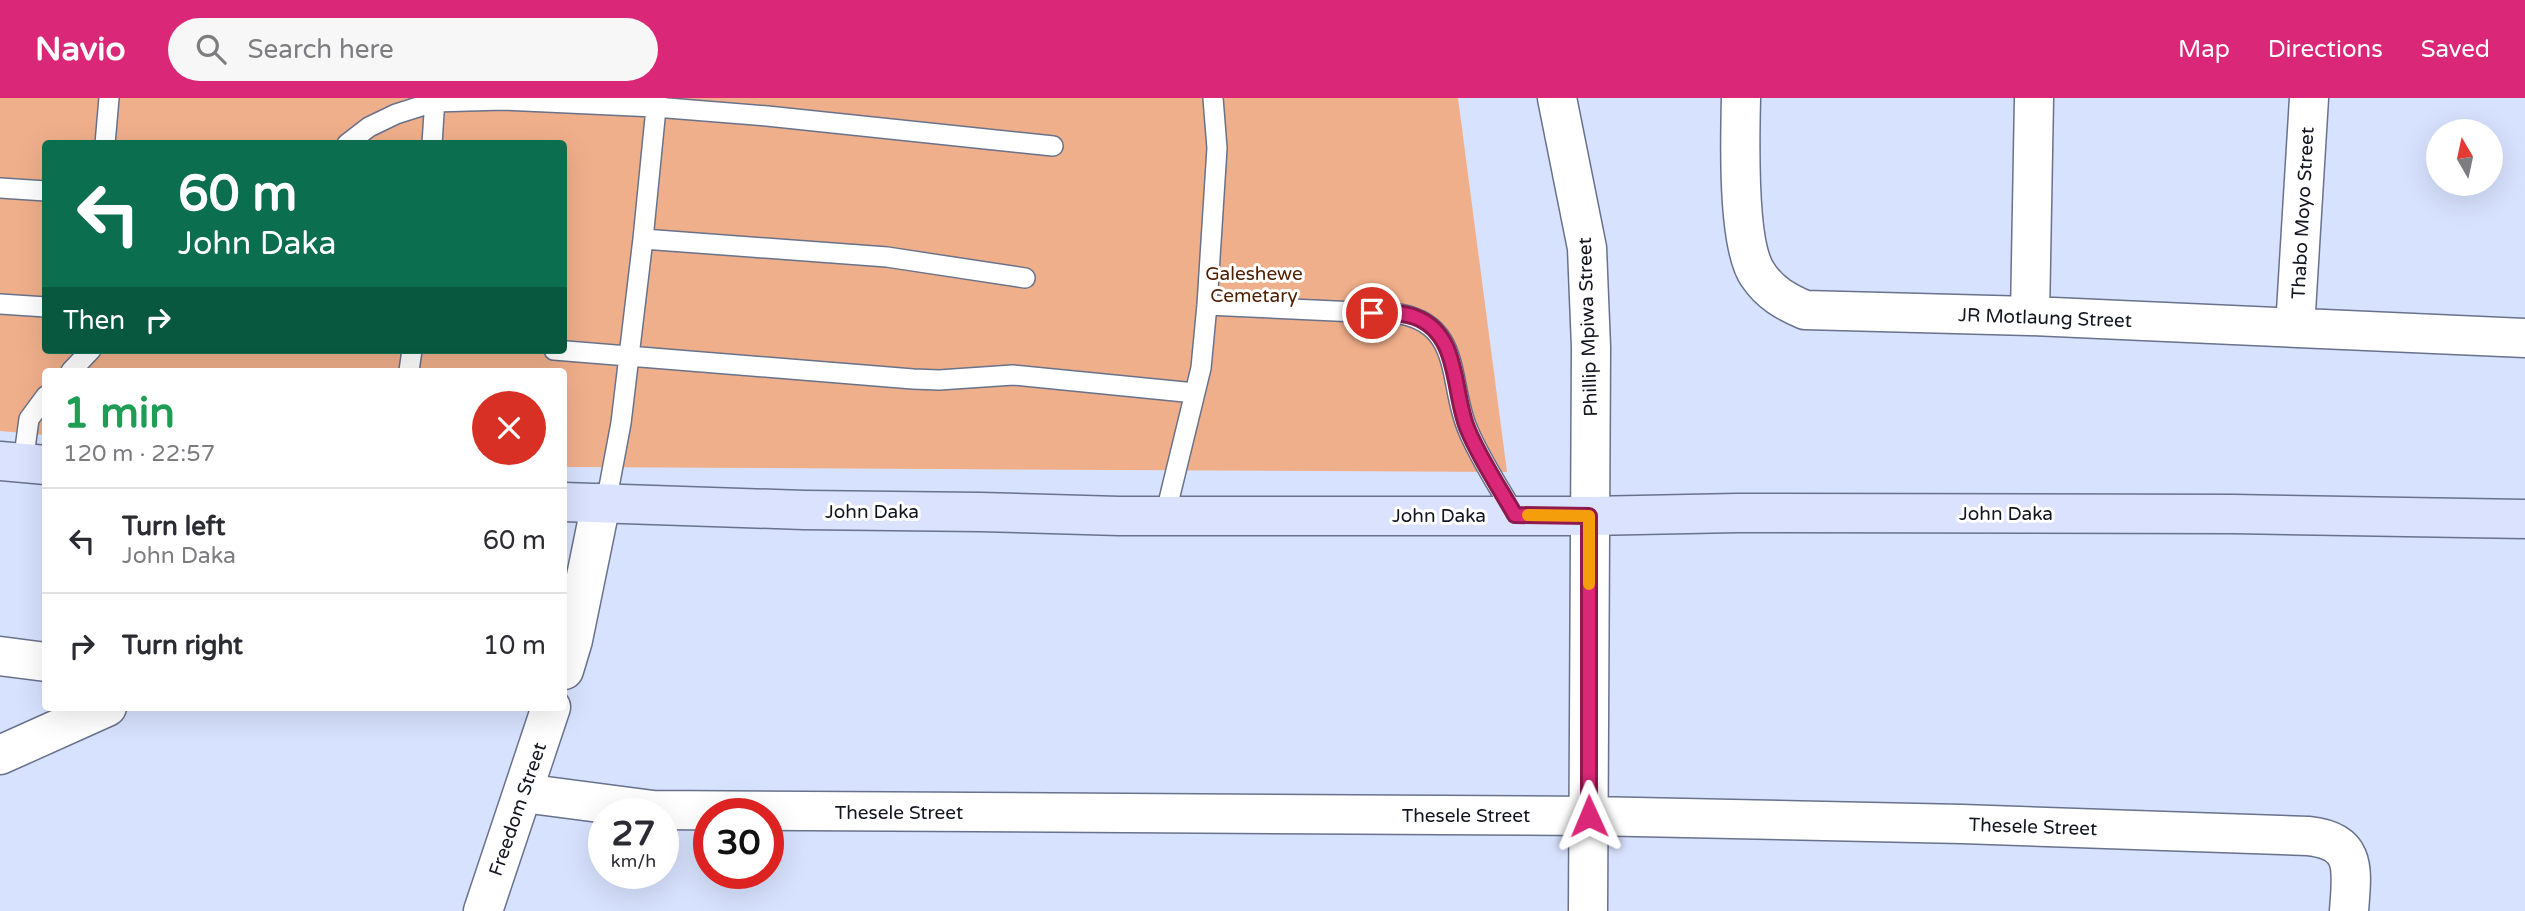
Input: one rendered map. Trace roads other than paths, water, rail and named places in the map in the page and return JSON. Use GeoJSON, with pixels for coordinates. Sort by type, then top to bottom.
{"type":"FeatureCollection","features":[{"type":"Feature","properties":{"kind":"street","name":"Phillip Mpiwa Street"},"geometry":{"type":"LineString","coordinates":[[1557,98],[1587,248],[1591,347],[1588,911]]}},
{"type":"Feature","properties":{"kind":"street","name":"JR Motlaung Street"},"geometry":{"type":"LineString","coordinates":[[1741,98],[1740,143],[1746,246],[1751,263],[1777,297],[1805,310],[2030,316],[2525,338]]}},
{"type":"Feature","properties":{"kind":"street"},"geometry":{"type":"LineString","coordinates":[[2030,316],[2034,98]]}},
{"type":"Feature","properties":{"kind":"street","name":"Thabo Moyo Street"},"geometry":{"type":"LineString","coordinates":[[2295,328],[2309,98]]}},
{"type":"Feature","properties":{"kind":"street","name":"John Daka"},"geometry":{"type":"LineString","coordinates":[[567,502],[804,510],[1165,516],[2046,513],[2525,519]]}},
{"type":"Feature","properties":{"kind":"street"},"geometry":{"type":"LineString","coordinates":[[567,650],[604,503]]}},
{"type":"Feature","properties":{"kind":"street"},"geometry":{"type":"LineString","coordinates":[[0,656],[42,661]]}},
{"type":"Feature","properties":{"kind":"street"},"geometry":{"type":"LineString","coordinates":[[0,755],[98,711]]}},
{"type":"Feature","properties":{"kind":"street","name":"Freedom Street"},"geometry":{"type":"LineString","coordinates":[[483,911],[550,711]]}},
{"type":"Feature","properties":{"kind":"street","name":"Thesele Street"},"geometry":{"type":"LineString","coordinates":[[523,793],[653,810],[1589,816],[1962,824],[2325,837],[2342,847],[2347,858],[2351,875],[2349,911]]}},
{"type":"Feature","properties":{"kind":"lane"},"geometry":{"type":"LineString","coordinates":[[104,140],[109,98]]}},
{"type":"Feature","properties":{"kind":"lane"},"geometry":{"type":"LineString","coordinates":[[1165,516],[1201,368],[1217,148],[1213,98]]}},
{"type":"Feature","properties":{"kind":"lane"},"geometry":{"type":"LineString","coordinates":[[432,140],[435,100]]}},
{"type":"Feature","properties":{"kind":"lane"},"geometry":{"type":"LineString","coordinates":[[352,140],[369,127],[435,100],[503,100],[656,102],[1053,146]]}},
{"type":"Feature","properties":{"kind":"lane"},"geometry":{"type":"LineString","coordinates":[[604,503],[621,423],[656,102]]}},
{"type":"Feature","properties":{"kind":"lane"},"geometry":{"type":"LineString","coordinates":[[0,188],[42,191]]}},
{"type":"Feature","properties":{"kind":"lane"},"geometry":{"type":"LineString","coordinates":[[643,239],[887,257],[1025,278]]}},
{"type":"Feature","properties":{"kind":"lane"},"geometry":{"type":"LineString","coordinates":[[0,304],[42,307]]}},
{"type":"Feature","properties":{"kind":"lane"},"geometry":{"type":"LineString","coordinates":[[1207,305],[1400,314],[1415,316],[1426,323],[1445,344],[1452,358],[1461,410],[1468,431],[1515,515]]}},
{"type":"Feature","properties":{"kind":"lane"},"geometry":{"type":"LineString","coordinates":[[567,351],[939,380],[998,375],[1030,376],[1195,393]]}},
{"type":"Feature","properties":{"kind":"lane"},"geometry":{"type":"LineString","coordinates":[[23,463],[29,419],[42,401]]}},
{"type":"Feature","properties":{"kind":"park label","name":"Galeshewe Cemetary"},"geometry":{"type":"Point","coordinates":[1254,284]}}]}
